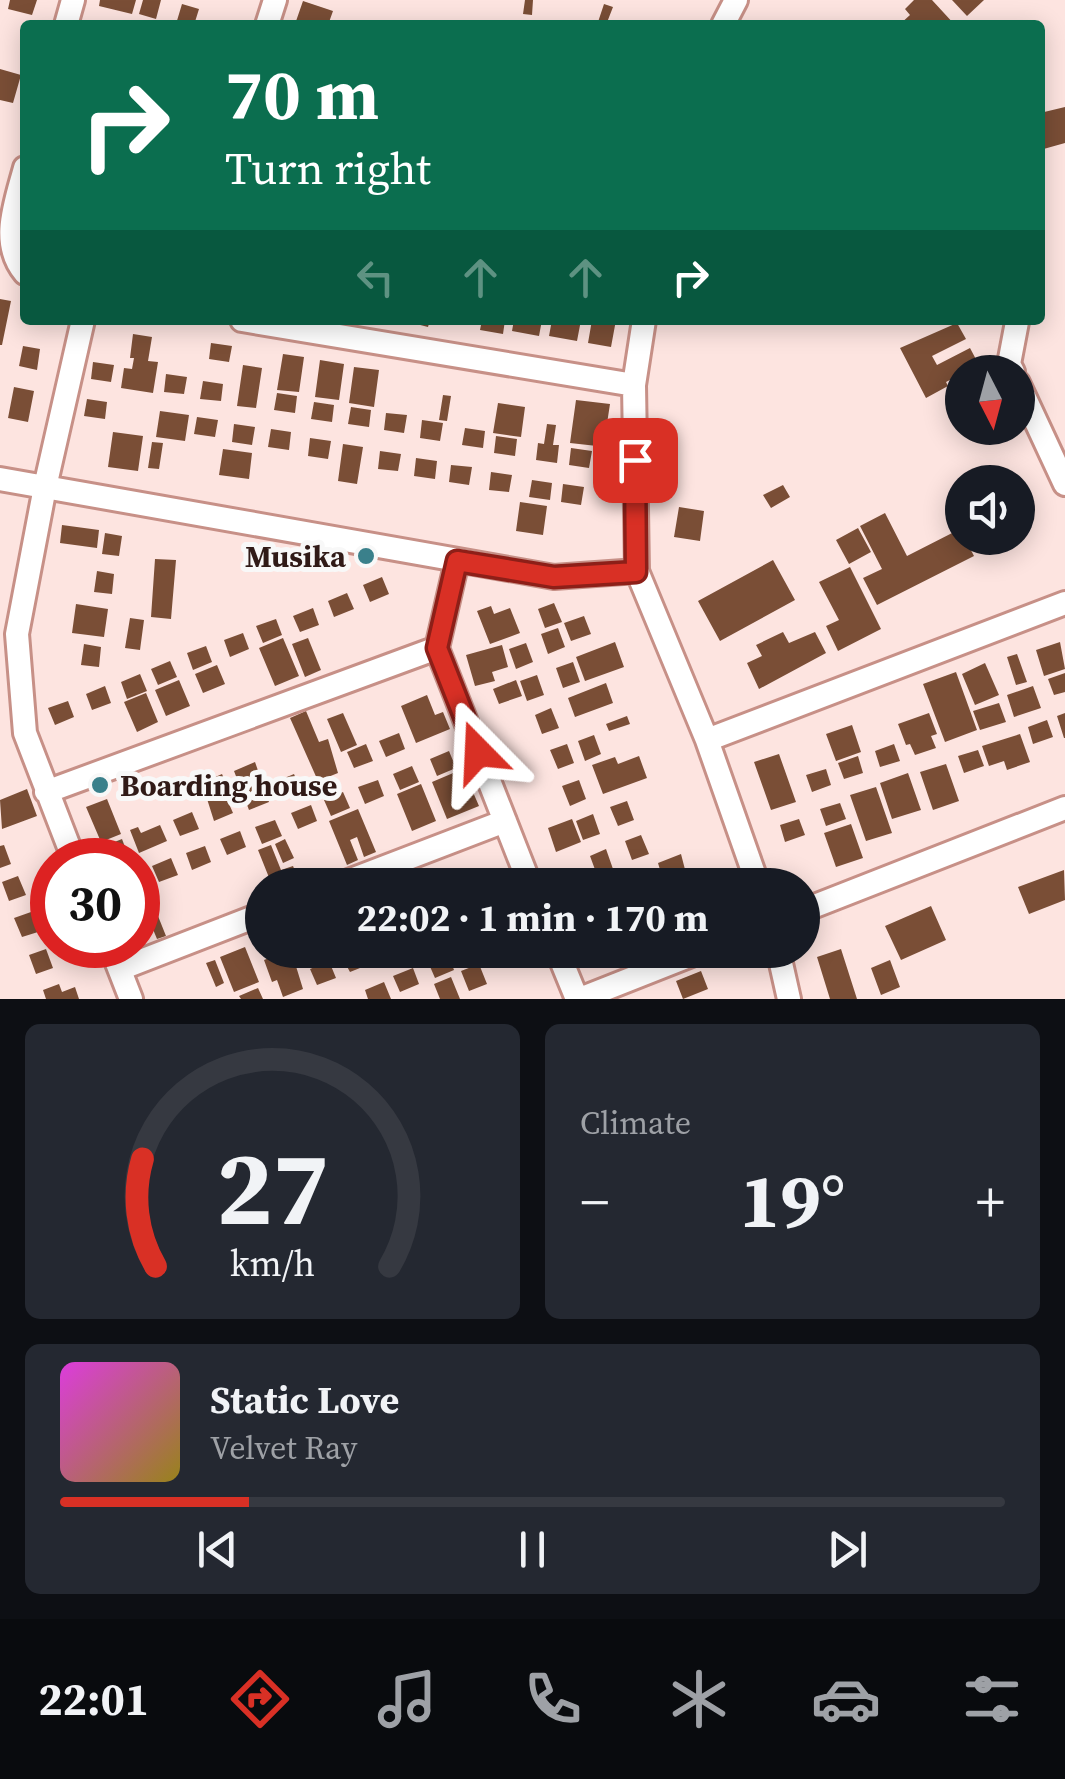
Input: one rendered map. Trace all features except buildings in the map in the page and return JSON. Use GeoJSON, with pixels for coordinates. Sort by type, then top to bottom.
{"type":"FeatureCollection","features":[{"type":"Feature","properties":{"kind":"street"},"geometry":{"type":"LineString","coordinates":[[20,185],[6,232],[12,260],[20,269]]}},
{"type":"Feature","properties":{"kind":"street"},"geometry":{"type":"LineString","coordinates":[[65,838],[26,733],[17,634],[82,325]]}},
{"type":"Feature","properties":{"kind":"street"},"geometry":{"type":"LineString","coordinates":[[272,325],[634,385]]}},
{"type":"Feature","properties":{"kind":"street"},"geometry":{"type":"LineString","coordinates":[[643,325],[634,385],[636,572],[707,740],[752,868]]}},
{"type":"Feature","properties":{"kind":"street"},"geometry":{"type":"LineString","coordinates":[[1011,355],[1017,325]]}},
{"type":"Feature","properties":{"kind":"street"},"geometry":{"type":"LineString","coordinates":[[1035,420],[1065,484]]}},
{"type":"Feature","properties":{"kind":"street"},"geometry":{"type":"LineString","coordinates":[[0,479],[554,577],[636,572]]}},
{"type":"Feature","properties":{"kind":"street"},"geometry":{"type":"LineString","coordinates":[[457,561],[437,648],[523,868]]}},
{"type":"Feature","properties":{"kind":"street"},"geometry":{"type":"LineString","coordinates":[[707,740],[1065,603]]}},
{"type":"Feature","properties":{"kind":"street"},"geometry":{"type":"LineString","coordinates":[[46,792],[437,648]]}},
{"type":"Feature","properties":{"kind":"street"},"geometry":{"type":"LineString","coordinates":[[820,904],[1065,808]]}},
{"type":"Feature","properties":{"kind":"street"},"geometry":{"type":"LineString","coordinates":[[382,868],[504,821]]}},
{"type":"Feature","properties":{"kind":"street"},"geometry":{"type":"LineString","coordinates":[[131,999],[120,969],[245,921]]}},
{"type":"Feature","properties":{"kind":"street"},"geometry":{"type":"LineString","coordinates":[[565,968],[578,999],[658,968]]}},
{"type":"Feature","properties":{"kind":"street"},"geometry":{"type":"LineString","coordinates":[[782,968],[790,999]]}},
{"type":"Feature","properties":{"kind":"place","name":"Musika"},"geometry":{"type":"Point","coordinates":[366,556]}},
{"type":"Feature","properties":{"kind":"place","name":"Boarding house"},"geometry":{"type":"Point","coordinates":[100,785]}},
{"type":"Feature","properties":{"kind":"route"},"geometry":{"type":"LineString","coordinates":[[478,752],[437,648],[457,561],[554,577],[636,572],[635,460]]}}]}
